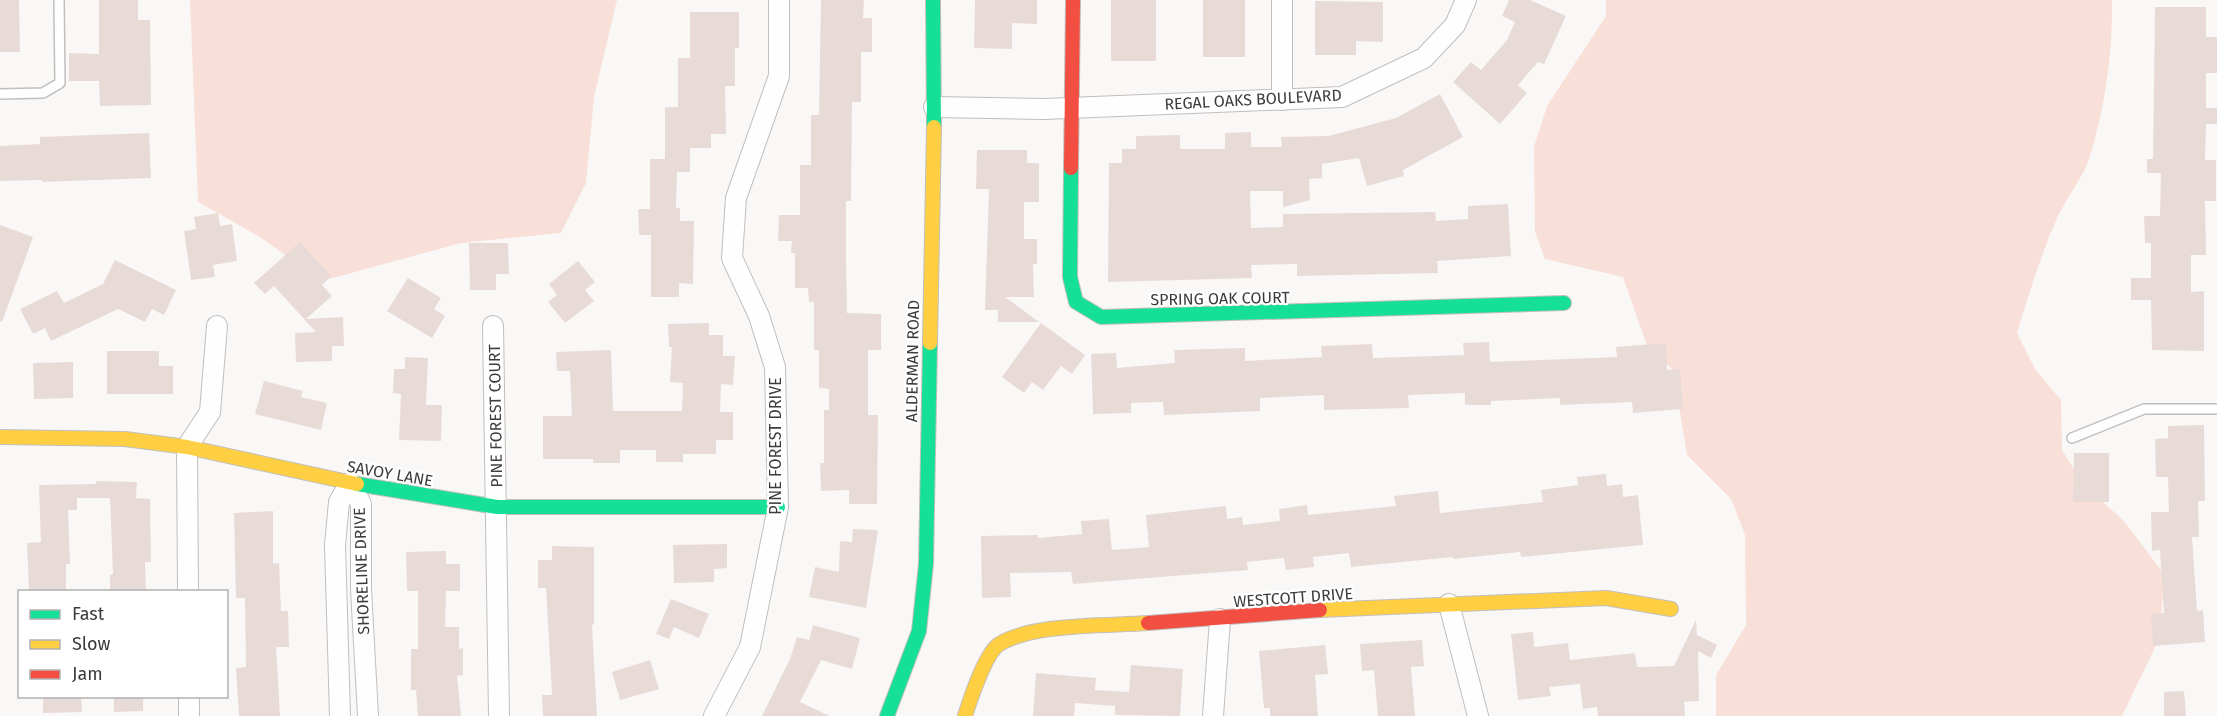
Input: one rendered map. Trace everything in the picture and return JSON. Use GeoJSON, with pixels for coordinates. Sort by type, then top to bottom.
{"type":"FeatureCollection","features":[{"type":"Feature","properties":{"kind":"street","name":"PINE FOREST DRIVE"},"geometry":{"type":"LineString","coordinates":[[714,716],[750,647],[778,507],[775,367],[759,316],[732,258],[736,198],[779,76],[779,0]]}},
{"type":"Feature","properties":{"kind":"street","name":"ALDERMAN ROAD"},"geometry":{"type":"LineString","coordinates":[[887,716],[919,631],[926,564],[934,107],[933,0]]}},
{"type":"Feature","properties":{"kind":"street","name":"SPRING OAK COURT"},"geometry":{"type":"LineString","coordinates":[[1073,0],[1072,291],[1076,302],[1101,317],[1564,303]]}},
{"type":"Feature","properties":{"kind":"street"},"geometry":{"type":"LineString","coordinates":[[1282,0],[1282,100]]}},
{"type":"Feature","properties":{"kind":"street","name":"REGAL OAKS BOULEVARD"},"geometry":{"type":"LineString","coordinates":[[934,107],[1073,108],[1342,97],[1424,58],[1455,25],[1466,0]]}},
{"type":"Feature","properties":{"kind":"street"},"geometry":{"type":"LineString","coordinates":[[188,590],[187,447],[210,412],[217,326]]}},
{"type":"Feature","properties":{"kind":"street","name":"PINE FOREST COURT"},"geometry":{"type":"LineString","coordinates":[[493,326],[496,507]]}},
{"type":"Feature","properties":{"kind":"street","name":"SAVOY LANE"},"geometry":{"type":"LineString","coordinates":[[0,437],[125,440],[187,447],[350,483],[496,507],[778,507]]}},
{"type":"Feature","properties":{"kind":"street","name":"SHORELINE DRIVE"},"geometry":{"type":"LineString","coordinates":[[340,716],[335,545],[339,502],[350,483]]}},
{"type":"Feature","properties":{"kind":"street","name":"SHORELINE DRIVE"},"geometry":{"type":"LineString","coordinates":[[350,483],[361,504],[361,589],[369,716]]}},
{"type":"Feature","properties":{"kind":"street"},"geometry":{"type":"LineString","coordinates":[[496,507],[499,716]]}},
{"type":"Feature","properties":{"kind":"street","name":"WESTCOTT DRIVE"},"geometry":{"type":"LineString","coordinates":[[965,716],[975,684],[997,646],[1035,631],[1449,604],[1606,598],[1671,609]]}},
{"type":"Feature","properties":{"kind":"street"},"geometry":{"type":"LineString","coordinates":[[1449,604],[1478,716]]}},
{"type":"Feature","properties":{"kind":"street"},"geometry":{"type":"LineString","coordinates":[[1213,716],[1220,619]]}},
{"type":"Feature","properties":{"kind":"street"},"geometry":{"type":"LineString","coordinates":[[189,698],[189,716]]}},
{"type":"Feature","properties":{"kind":"lane"},"geometry":{"type":"LineString","coordinates":[[0,94],[43,93],[60,83],[59,0]]}},
{"type":"Feature","properties":{"kind":"lane"},"geometry":{"type":"LineString","coordinates":[[2072,438],[2144,409],[2217,409]]}},
{"type":"Feature","properties":{"kind":"shaded area"},"geometry":{"type":"Polygon","coordinates":[[[190,0],[617,0],[594,97],[586,183],[561,233],[461,243],[322,281],[260,237],[198,202],[190,0]]]}},
{"type":"Feature","properties":{"kind":"shaded area"},"geometry":{"type":"Polygon","coordinates":[[[1606,0],[2112,0],[2109,60],[2104,100],[2095,140],[2086,166],[2052,230],[2017,333],[2035,369],[2061,400],[2062,450],[2084,485],[2124,521],[2164,574],[2160,637],[2122,716],[1716,716],[1716,675],[1746,625],[1745,535],[1731,499],[1687,455],[1673,370],[1646,343],[1623,277],[1545,259],[1535,232],[1534,147],[1547,106],[1606,16],[1606,0]]]}},
{"type":"Feature","properties":{"kind":"building"},"geometry":{"type":"Polygon","coordinates":[[[0,0],[19,0],[20,52],[0,52],[0,0]]]}},
{"type":"Feature","properties":{"kind":"building"},"geometry":{"type":"Polygon","coordinates":[[[99,0],[138,0],[138,20],[150,20],[151,105],[100,106],[99,81],[69,81],[69,53],[99,54],[99,0]]]}},
{"type":"Feature","properties":{"kind":"building"},"geometry":{"type":"Polygon","coordinates":[[[821,0],[864,0],[863,18],[872,18],[872,52],[861,52],[861,102],[852,102],[851,201],[846,201],[846,261],[847,313],[881,314],[881,350],[868,350],[868,415],[878,415],[877,504],[849,504],[849,490],[821,491],[820,463],[824,463],[824,410],[829,410],[829,389],[819,388],[819,350],[814,350],[814,302],[809,302],[808,288],[795,288],[795,253],[791,253],[792,241],[778,241],[779,215],[800,215],[800,165],[811,165],[811,115],[819,115],[821,0]]]}},
{"type":"Feature","properties":{"kind":"building"},"geometry":{"type":"Polygon","coordinates":[[[975,0],[1037,0],[1037,24],[1012,23],[1012,49],[974,48],[975,0]]]}},
{"type":"Feature","properties":{"kind":"building"},"geometry":{"type":"Polygon","coordinates":[[[1111,0],[1156,0],[1156,61],[1111,61],[1111,0]]]}},
{"type":"Feature","properties":{"kind":"building"},"geometry":{"type":"Polygon","coordinates":[[[1203,0],[1245,0],[1245,57],[1203,57],[1203,0]]]}},
{"type":"Feature","properties":{"kind":"building"},"geometry":{"type":"Polygon","coordinates":[[[1509,0],[1530,0],[1566,16],[1544,64],[1538,62],[1518,85],[1527,93],[1500,124],[1453,82],[1471,62],[1481,70],[1507,40],[1515,22],[1502,16],[1509,0]]]}},
{"type":"Feature","properties":{"kind":"building"},"geometry":{"type":"Polygon","coordinates":[[[1315,1],[1383,2],[1383,42],[1356,41],[1356,55],[1315,55],[1315,1]]]}},
{"type":"Feature","properties":{"kind":"building"},"geometry":{"type":"Polygon","coordinates":[[[2155,7],[2206,7],[2206,37],[2217,37],[2217,73],[2206,73],[2206,108],[2217,108],[2217,124],[2206,124],[2205,160],[2216,160],[2216,201],[2205,201],[2206,255],[2191,255],[2191,292],[2204,291],[2204,351],[2152,350],[2151,300],[2131,300],[2131,278],[2151,278],[2151,243],[2145,243],[2144,216],[2160,216],[2161,173],[2147,173],[2147,159],[2153,159],[2155,7]]]}},
{"type":"Feature","properties":{"kind":"building"},"geometry":{"type":"Polygon","coordinates":[[[690,12],[739,12],[739,48],[735,48],[735,86],[725,86],[726,134],[711,134],[711,148],[690,148],[690,172],[677,172],[676,208],[680,208],[680,221],[694,221],[693,284],[679,283],[679,297],[651,297],[651,235],[639,235],[638,209],[650,209],[650,159],[665,159],[665,107],[678,107],[678,58],[690,58],[690,12]]]}},
{"type":"Feature","properties":{"kind":"building"},"geometry":{"type":"Polygon","coordinates":[[[1440,94],[1463,137],[1403,170],[1404,176],[1367,186],[1359,158],[1322,164],[1322,178],[1309,179],[1310,200],[1283,207],[1283,191],[1250,191],[1251,228],[1283,227],[1283,214],[1435,212],[1436,221],[1468,219],[1468,206],[1508,204],[1511,256],[1437,261],[1438,273],[1297,276],[1297,264],[1251,265],[1252,278],[1108,282],[1109,163],[1122,163],[1122,149],[1136,149],[1136,136],[1180,135],[1180,149],[1225,149],[1225,133],[1251,132],[1251,147],[1282,147],[1281,137],[1329,136],[1396,118],[1440,94]]]}},
{"type":"Feature","properties":{"kind":"building"},"geometry":{"type":"Polygon","coordinates":[[[149,133],[151,178],[42,182],[42,180],[0,181],[0,146],[40,144],[40,137],[149,133]]]}},
{"type":"Feature","properties":{"kind":"building"},"geometry":{"type":"Polygon","coordinates":[[[977,150],[1027,150],[1027,163],[1039,163],[1039,202],[1024,202],[1024,239],[1037,239],[1037,264],[1033,264],[1034,297],[1005,297],[1039,322],[998,322],[998,310],[985,310],[989,189],[976,189],[977,150]]]}},
{"type":"Feature","properties":{"kind":"building"},"geometry":{"type":"Polygon","coordinates":[[[218,213],[220,226],[232,224],[237,261],[213,265],[215,277],[191,280],[184,231],[196,229],[194,217],[218,213]]]}},
{"type":"Feature","properties":{"kind":"building"},"geometry":{"type":"Polygon","coordinates":[[[0,225],[33,237],[2,322],[0,321],[0,225]]]}},
{"type":"Feature","properties":{"kind":"building"},"geometry":{"type":"Polygon","coordinates":[[[300,242],[331,276],[322,285],[332,296],[306,319],[343,317],[344,346],[332,346],[332,361],[296,362],[295,333],[316,332],[274,286],[265,294],[254,283],[300,242]]]}},
{"type":"Feature","properties":{"kind":"building"},"geometry":{"type":"Polygon","coordinates":[[[469,243],[508,243],[509,274],[496,274],[496,290],[470,290],[469,243]]]}},
{"type":"Feature","properties":{"kind":"building"},"geometry":{"type":"Polygon","coordinates":[[[115,260],[176,290],[164,315],[152,309],[145,322],[118,309],[51,341],[45,328],[33,334],[20,309],[57,291],[64,303],[103,284],[115,260]]]}},
{"type":"Feature","properties":{"kind":"building"},"geometry":{"type":"Polygon","coordinates":[[[578,261],[595,282],[585,290],[594,301],[565,323],[548,302],[557,295],[549,284],[578,261]]]}},
{"type":"Feature","properties":{"kind":"building"},"geometry":{"type":"Polygon","coordinates":[[[408,278],[441,298],[434,309],[445,316],[432,338],[387,311],[408,278]]]}},
{"type":"Feature","properties":{"kind":"building"},"geometry":{"type":"Polygon","coordinates":[[[709,323],[709,335],[723,335],[723,356],[735,356],[733,385],[721,384],[720,412],[733,412],[733,440],[716,440],[716,454],[683,454],[683,462],[656,462],[656,450],[620,450],[620,463],[593,463],[593,459],[543,459],[543,416],[572,416],[570,371],[557,371],[556,352],[611,350],[613,411],[682,411],[683,383],[670,382],[672,347],[669,347],[668,324],[709,323]]]}},
{"type":"Feature","properties":{"kind":"building"},"geometry":{"type":"Polygon","coordinates":[[[1041,323],[1085,355],[1072,374],[1061,366],[1043,390],[1032,382],[1024,393],[1002,377],[1041,323]]]}},
{"type":"Feature","properties":{"kind":"building"},"geometry":{"type":"Polygon","coordinates":[[[1489,342],[1490,362],[1617,357],[1616,347],[1666,343],[1667,370],[1680,369],[1683,409],[1633,413],[1632,402],[1560,405],[1560,398],[1491,401],[1491,405],[1465,405],[1465,393],[1408,395],[1409,408],[1324,410],[1324,395],[1260,398],[1260,411],[1164,415],[1163,402],[1131,403],[1131,413],[1093,414],[1091,354],[1116,353],[1117,368],[1175,363],[1174,350],[1245,348],[1245,361],[1322,357],[1321,346],[1372,344],[1373,358],[1464,355],[1463,343],[1489,342]]]}},
{"type":"Feature","properties":{"kind":"building"},"geometry":{"type":"Polygon","coordinates":[[[107,351],[159,351],[159,366],[173,366],[173,394],[107,394],[107,351]]]}},
{"type":"Feature","properties":{"kind":"building"},"geometry":{"type":"Polygon","coordinates":[[[405,357],[428,358],[426,405],[442,405],[441,441],[399,440],[401,394],[393,393],[394,369],[405,369],[405,357]]]}},
{"type":"Feature","properties":{"kind":"building"},"geometry":{"type":"Polygon","coordinates":[[[73,362],[73,398],[34,399],[33,363],[73,362]]]}},
{"type":"Feature","properties":{"kind":"building"},"geometry":{"type":"Polygon","coordinates":[[[264,381],[303,391],[301,397],[327,403],[321,430],[255,414],[264,381]]]}},
{"type":"Feature","properties":{"kind":"building"},"geometry":{"type":"Polygon","coordinates":[[[2204,425],[2205,501],[2198,501],[2199,537],[2192,537],[2197,611],[2203,610],[2205,642],[2153,646],[2151,614],[2164,613],[2160,550],[2152,551],[2151,512],[2169,512],[2168,477],[2156,477],[2155,439],[2168,438],[2168,426],[2204,425]]]}},
{"type":"Feature","properties":{"kind":"building"},"geometry":{"type":"Polygon","coordinates":[[[2074,453],[2109,453],[2109,502],[2073,502],[2074,453]]]}},
{"type":"Feature","properties":{"kind":"building"},"geometry":{"type":"Polygon","coordinates":[[[1606,474],[1607,486],[1622,484],[1623,497],[1638,495],[1643,545],[1521,557],[1520,552],[1351,567],[1349,553],[1313,557],[1314,567],[1286,570],[1284,558],[1247,562],[1248,570],[1073,584],[1071,572],[1010,573],[1011,597],[982,598],[981,536],[1038,535],[1038,538],[1082,534],[1081,521],[1109,519],[1112,550],[1149,547],[1146,515],[1226,506],[1227,519],[1242,517],[1243,525],[1280,521],[1279,509],[1307,505],[1308,515],[1396,506],[1394,496],[1438,491],[1440,513],[1543,502],[1541,490],[1578,485],[1577,477],[1606,474]]]}},
{"type":"Feature","properties":{"kind":"building"},"geometry":{"type":"Polygon","coordinates":[[[96,481],[137,482],[136,498],[150,499],[151,562],[145,562],[146,590],[110,590],[110,575],[113,574],[110,498],[77,498],[77,510],[68,510],[70,564],[66,564],[66,590],[29,590],[27,543],[41,542],[39,485],[96,484],[96,481]]]}},
{"type":"Feature","properties":{"kind":"building"},"geometry":{"type":"Polygon","coordinates":[[[273,511],[273,564],[279,563],[281,611],[288,611],[289,647],[276,647],[280,716],[239,716],[236,668],[246,667],[245,598],[236,598],[234,513],[273,511]]]}},
{"type":"Feature","properties":{"kind":"building"},"geometry":{"type":"Polygon","coordinates":[[[853,529],[878,530],[866,608],[809,597],[815,567],[839,572],[840,541],[852,542],[853,529]]]}},
{"type":"Feature","properties":{"kind":"building"},"geometry":{"type":"Polygon","coordinates":[[[727,544],[727,568],[714,569],[714,582],[674,583],[673,545],[727,544]]]}},
{"type":"Feature","properties":{"kind":"building"},"geometry":{"type":"Polygon","coordinates":[[[552,546],[594,547],[594,624],[592,625],[597,716],[543,716],[542,695],[552,695],[546,588],[538,588],[538,560],[552,560],[552,546]]]}},
{"type":"Feature","properties":{"kind":"building"},"geometry":{"type":"Polygon","coordinates":[[[446,551],[446,564],[460,564],[460,591],[446,591],[445,627],[459,627],[459,649],[463,648],[463,675],[457,676],[461,716],[418,716],[416,690],[411,690],[411,649],[418,649],[418,591],[407,591],[406,552],[446,551]]]}},
{"type":"Feature","properties":{"kind":"building"},"geometry":{"type":"Polygon","coordinates":[[[671,599],[709,614],[699,638],[674,627],[669,639],[656,634],[671,599]]]}},
{"type":"Feature","properties":{"kind":"building"},"geometry":{"type":"Polygon","coordinates":[[[1696,620],[1697,635],[1717,645],[1711,658],[1698,651],[1699,701],[1684,702],[1685,716],[1598,716],[1597,707],[1583,709],[1580,684],[1549,687],[1551,696],[1518,700],[1511,634],[1533,632],[1534,647],[1568,643],[1570,660],[1635,653],[1637,667],[1674,666],[1696,620]]]}},
{"type":"Feature","properties":{"kind":"building"},"geometry":{"type":"Polygon","coordinates":[[[813,625],[860,638],[852,669],[821,660],[800,702],[830,716],[762,716],[790,659],[797,637],[809,640],[813,625]]]}},
{"type":"Feature","properties":{"kind":"building"},"geometry":{"type":"Polygon","coordinates":[[[1422,640],[1424,666],[1411,667],[1415,716],[1378,716],[1374,670],[1362,671],[1360,644],[1422,640]]]}},
{"type":"Feature","properties":{"kind":"building"},"geometry":{"type":"Polygon","coordinates":[[[1325,645],[1328,674],[1315,675],[1318,716],[1270,716],[1270,708],[1264,708],[1259,651],[1325,645]]]}},
{"type":"Feature","properties":{"kind":"building"},"geometry":{"type":"Polygon","coordinates":[[[650,660],[659,689],[620,700],[612,672],[650,660]]]}},
{"type":"Feature","properties":{"kind":"building"},"geometry":{"type":"Polygon","coordinates":[[[1131,665],[1183,669],[1180,716],[1115,715],[1115,706],[1075,703],[1074,716],[1033,716],[1036,673],[1096,678],[1095,690],[1129,692],[1131,665]]]}},
{"type":"Feature","properties":{"kind":"building"},"geometry":{"type":"Polygon","coordinates":[[[2184,691],[2186,716],[2164,716],[2164,692],[2184,691]]]}},
{"type":"Feature","properties":{"kind":"building"},"geometry":{"type":"Polygon","coordinates":[[[43,698],[81,698],[82,712],[43,713],[43,698]]]}},
{"type":"Feature","properties":{"kind":"building"},"geometry":{"type":"Polygon","coordinates":[[[114,698],[143,698],[143,711],[114,712],[114,698]]]}},
{"type":"Feature","properties":{"kind":"traffic: fast"},"geometry":{"type":"LineString","coordinates":[[933,0],[934,127]]}},
{"type":"Feature","properties":{"kind":"traffic: fast"},"geometry":{"type":"LineString","coordinates":[[1071,168],[1070,277],[1076,302],[1101,317],[1564,303]]}},
{"type":"Feature","properties":{"kind":"traffic: fast"},"geometry":{"type":"LineString","coordinates":[[887,716],[919,631],[926,564],[930,343]]}},
{"type":"Feature","properties":{"kind":"traffic: fast"},"geometry":{"type":"LineString","coordinates":[[357,484],[497,507],[778,507]]}},
{"type":"Feature","properties":{"kind":"traffic: slow"},"geometry":{"type":"LineString","coordinates":[[930,343],[934,127]]}},
{"type":"Feature","properties":{"kind":"traffic: slow"},"geometry":{"type":"LineString","coordinates":[[0,437],[125,439],[187,447],[357,484]]}},
{"type":"Feature","properties":{"kind":"traffic: slow"},"geometry":{"type":"LineString","coordinates":[[1320,610],[1606,598],[1671,609]]}},
{"type":"Feature","properties":{"kind":"traffic: slow"},"geometry":{"type":"LineString","coordinates":[[965,716],[978,678],[988,658],[998,645],[1012,638],[1049,629],[1148,623]]}},
{"type":"Feature","properties":{"kind":"traffic: jam"},"geometry":{"type":"LineString","coordinates":[[1071,168],[1073,0]]}},
{"type":"Feature","properties":{"kind":"traffic: jam"},"geometry":{"type":"LineString","coordinates":[[1148,623],[1320,610]]}}]}
